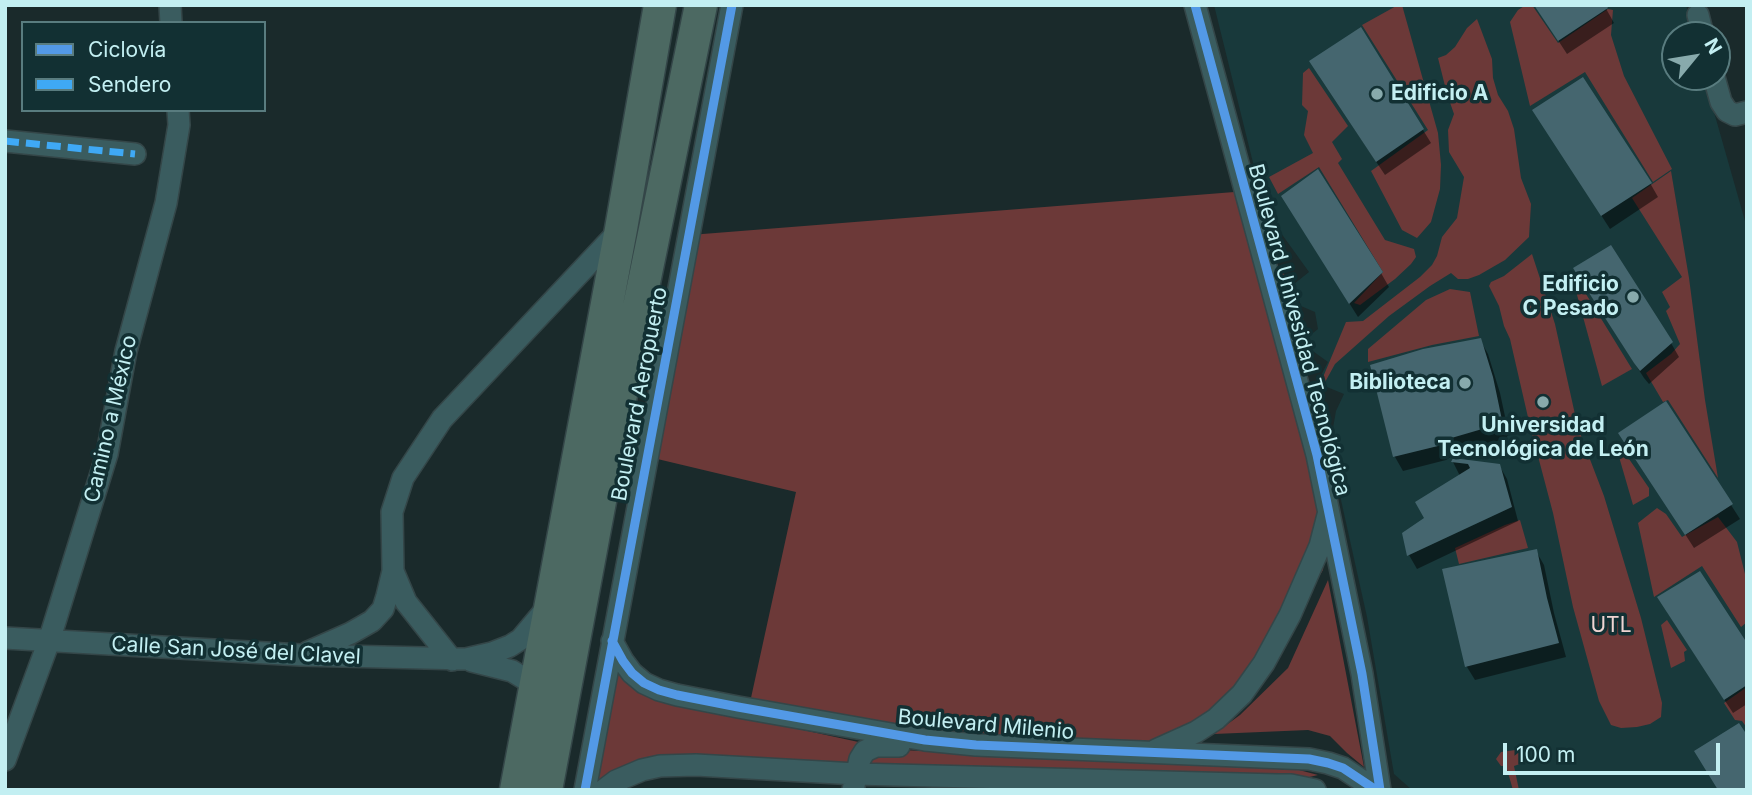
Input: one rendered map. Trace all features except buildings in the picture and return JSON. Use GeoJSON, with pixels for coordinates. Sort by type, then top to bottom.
{"type":"FeatureCollection","features":[{"type":"Feature","properties":{"kind":"highway","name":"Boulevard Aeropuerto"},"geometry":{"type":"LineString","coordinates":[[546,790],[609,453],[701,5]]}},
{"type":"Feature","properties":{"kind":"highway"},"geometry":{"type":"LineString","coordinates":[[681,108],[718,5]]}},
{"type":"Feature","properties":{"kind":"highway"},"geometry":{"type":"LineString","coordinates":[[516,790],[621,229],[659,6]]}},
{"type":"Feature","properties":{"kind":"street","name":"Boulevard Aeropuerto"},"geometry":{"type":"LineString","coordinates":[[585,790],[732,5]]}},
{"type":"Feature","properties":{"kind":"street","name":"Boulevard Univesidad Tecnológica"},"geometry":{"type":"LineString","coordinates":[[1195,5],[1317,455],[1362,674],[1378,790]]}},
{"type":"Feature","properties":{"kind":"street"},"geometry":{"type":"LineString","coordinates":[[1718,91],[1727,111],[1735,115],[1747,112]]}},
{"type":"Feature","properties":{"kind":"street","name":"Camino a México"},"geometry":{"type":"LineString","coordinates":[[5,761],[11,727],[49,641],[107,454],[126,351],[166,203],[179,125],[178,112]]}},
{"type":"Feature","properties":{"kind":"street"},"geometry":{"type":"LineString","coordinates":[[5,141],[135,154]]}},
{"type":"Feature","properties":{"kind":"street"},"geometry":{"type":"LineString","coordinates":[[301,655],[351,633],[372,621],[383,609],[393,571],[392,512],[403,478],[422,447],[442,419],[621,229]]}},
{"type":"Feature","properties":{"kind":"street"},"geometry":{"type":"LineString","coordinates":[[1149,753],[1196,732],[1216,719],[1242,694],[1264,663],[1290,615],[1320,546],[1329,510]]}},
{"type":"Feature","properties":{"kind":"street"},"geometry":{"type":"LineString","coordinates":[[393,571],[406,602],[459,659]]}},
{"type":"Feature","properties":{"kind":"street","name":"Calle San José del Clavel"},"geometry":{"type":"LineString","coordinates":[[459,659],[492,653],[510,646],[521,639],[550,604]]}},
{"type":"Feature","properties":{"kind":"street","name":"Calle San José del Clavel"},"geometry":{"type":"LineString","coordinates":[[5,638],[301,655],[459,659],[512,671],[535,685]]}},
{"type":"Feature","properties":{"kind":"street","name":"Boulevard Milenio"},"geometry":{"type":"LineString","coordinates":[[612,641],[632,673],[659,690],[776,714],[925,740],[976,745],[1309,759],[1343,768],[1378,790]]}},
{"type":"Feature","properties":{"kind":"street"},"geometry":{"type":"LineString","coordinates":[[854,782],[862,754],[872,747],[904,746],[925,740]]}},
{"type":"Feature","properties":{"kind":"street"},"geometry":{"type":"LineString","coordinates":[[604,790],[616,781],[642,770],[679,765],[854,782],[1291,785],[1315,790]]}},
{"type":"Feature","properties":{"kind":"shaded area","name":"Universidad Tecnológica de León"},"geometry":{"type":"Polygon","coordinates":[[[1214,5],[1686,5],[1690,21],[1661,21],[1661,91],[1708,91],[1747,228],[1747,790],[1412,790],[1394,774],[1367,617],[1335,473],[1333,428],[1336,411],[1344,394],[1317,383],[1328,362],[1310,349],[1308,337],[1318,329],[1315,312],[1301,306],[1294,284],[1309,272],[1268,215],[1214,5]]]}},
{"type":"Feature","properties":{"kind":"green space"},"geometry":{"type":"Polygon","coordinates":[[[1402,5],[1438,133],[1441,165],[1440,189],[1431,222],[1417,238],[1402,230],[1371,171],[1428,130],[1362,25],[1402,5]]]}},
{"type":"Feature","properties":{"kind":"green space"},"geometry":{"type":"Polygon","coordinates":[[[1532,5],[1558,43],[1608,9],[1613,10],[1611,35],[1624,76],[1672,169],[1653,182],[1585,72],[1530,106],[1510,22],[1518,10],[1532,5]]]}},
{"type":"Feature","properties":{"kind":"green space"},"geometry":{"type":"Polygon","coordinates":[[[1477,19],[1492,59],[1493,78],[1498,95],[1508,111],[1514,129],[1521,178],[1531,204],[1529,237],[1505,260],[1479,275],[1458,279],[1451,273],[1430,286],[1389,316],[1335,364],[1324,384],[1321,382],[1346,322],[1363,321],[1420,277],[1432,265],[1442,237],[1457,218],[1464,177],[1449,152],[1448,130],[1454,114],[1438,58],[1455,47],[1467,28],[1477,19]]]}},
{"type":"Feature","properties":{"kind":"green space"},"geometry":{"type":"Polygon","coordinates":[[[1309,68],[1348,126],[1332,142],[1342,159],[1338,163],[1385,240],[1414,249],[1416,257],[1395,279],[1360,305],[1354,303],[1383,272],[1319,167],[1278,194],[1269,177],[1313,153],[1304,135],[1308,111],[1302,105],[1303,73],[1309,68]]]}},
{"type":"Feature","properties":{"kind":"green space"},"geometry":{"type":"Polygon","coordinates":[[[1671,171],[1718,478],[1668,400],[1663,402],[1646,373],[1680,344],[1666,311],[1670,307],[1662,292],[1682,277],[1632,198],[1671,171]]]}},
{"type":"Feature","properties":{"kind":"green space"},"geometry":{"type":"Polygon","coordinates":[[[1247,191],[1329,510],[1323,570],[1259,676],[1157,752],[749,707],[796,492],[649,457],[690,235],[1247,191]]]}},
{"type":"Feature","properties":{"kind":"green space","name":"UTL"},"geometry":{"type":"Polygon","coordinates":[[[1532,254],[1555,324],[1578,428],[1604,496],[1641,618],[1662,703],[1661,717],[1650,724],[1621,728],[1611,725],[1599,701],[1573,607],[1510,339],[1489,286],[1532,254]]]}},
{"type":"Feature","properties":{"kind":"green space"},"geometry":{"type":"Polygon","coordinates":[[[1274,263],[1292,283],[1303,318],[1308,350],[1299,368],[1274,263]]]}},
{"type":"Feature","properties":{"kind":"green space"},"geometry":{"type":"Polygon","coordinates":[[[1578,281],[1632,369],[1602,386],[1574,284],[1578,281]]]}},
{"type":"Feature","properties":{"kind":"green space"},"geometry":{"type":"Polygon","coordinates":[[[1450,289],[1470,292],[1479,336],[1368,362],[1368,349],[1426,300],[1450,289]]]}},
{"type":"Feature","properties":{"kind":"green space"},"geometry":{"type":"Polygon","coordinates":[[[1615,443],[1618,443],[1649,488],[1649,496],[1633,505],[1615,443]]]}},
{"type":"Feature","properties":{"kind":"green space"},"geometry":{"type":"Polygon","coordinates":[[[1657,508],[1666,514],[1682,537],[1718,517],[1737,542],[1747,582],[1747,622],[1741,627],[1702,566],[1654,597],[1638,523],[1657,508]]]}},
{"type":"Feature","properties":{"kind":"green space"},"geometry":{"type":"Polygon","coordinates":[[[1520,520],[1528,548],[1459,564],[1455,548],[1520,520]]]}},
{"type":"Feature","properties":{"kind":"green space"},"geometry":{"type":"Polygon","coordinates":[[[1328,580],[1364,767],[1330,736],[1308,730],[1214,734],[1240,715],[1288,668],[1328,580]]]}},
{"type":"Feature","properties":{"kind":"green space"},"geometry":{"type":"Polygon","coordinates":[[[1667,620],[1687,650],[1684,652],[1685,661],[1671,668],[1661,625],[1667,620]]]}},
{"type":"Feature","properties":{"kind":"green space"},"geometry":{"type":"Polygon","coordinates":[[[617,669],[651,697],[863,743],[850,766],[666,761],[597,784],[617,669]]]}},
{"type":"Feature","properties":{"kind":"green space"},"geometry":{"type":"Polygon","coordinates":[[[1747,687],[1747,728],[1742,721],[1735,720],[1724,703],[1747,687]]]}},
{"type":"Feature","properties":{"kind":"green space"},"geometry":{"type":"Polygon","coordinates":[[[882,749],[1299,770],[1318,775],[1301,779],[872,764],[871,756],[882,749]]]}},
{"type":"Feature","properties":{"kind":"green space"},"geometry":{"type":"Polygon","coordinates":[[[1523,749],[1524,759],[1514,766],[1519,790],[1513,790],[1506,766],[1501,766],[1496,759],[1501,752],[1523,749]]]}},
{"type":"Feature","properties":{"kind":"marked path"},"geometry":{"type":"LineString","coordinates":[[5,141],[135,154]]}},
{"type":"Feature","properties":{"kind":"cycle path"},"geometry":{"type":"LineString","coordinates":[[585,790],[732,5]]}},
{"type":"Feature","properties":{"kind":"cycle path"},"geometry":{"type":"LineString","coordinates":[[1195,5],[1317,455],[1362,674],[1380,790]]}},
{"type":"Feature","properties":{"kind":"cycle path"},"geometry":{"type":"LineString","coordinates":[[612,641],[632,673],[644,683],[677,695],[738,707],[925,740],[976,745],[1309,759],[1343,768],[1376,790]]}},
{"type":"Feature","properties":{"kind":"place","name":"Edificio A"},"geometry":{"type":"Point","coordinates":[1377,94]}},
{"type":"Feature","properties":{"kind":"place","name":"Edificio C Pesado"},"geometry":{"type":"Point","coordinates":[1633,297]}},
{"type":"Feature","properties":{"kind":"place","name":"Biblioteca"},"geometry":{"type":"Point","coordinates":[1465,383]}},
{"type":"Feature","properties":{"kind":"place","name":"Universidad Tecnológica de León"},"geometry":{"type":"Point","coordinates":[1543,402]}}]}
